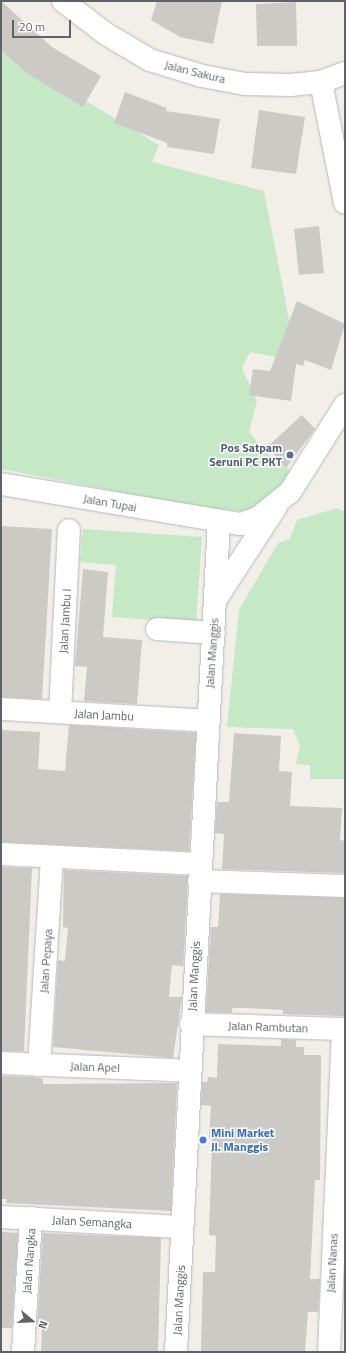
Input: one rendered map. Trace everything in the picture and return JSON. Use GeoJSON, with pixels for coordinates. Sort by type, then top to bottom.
{"type":"FeatureCollection","features":[{"type":"Feature","properties":{"kind":"street","name":"Jalan Sakura"},"geometry":{"type":"LineString","coordinates":[[62,1],[106,34],[150,60],[202,76],[245,84],[321,82],[345,73]]}},
{"type":"Feature","properties":{"kind":"street"},"geometry":{"type":"LineString","coordinates":[[321,82],[345,203]]}},
{"type":"Feature","properties":{"kind":"street"},"geometry":{"type":"LineString","coordinates":[[279,501],[306,469],[345,405]]}},
{"type":"Feature","properties":{"kind":"street","name":"Jalan Tupai"},"geometry":{"type":"LineString","coordinates":[[1,484],[241,524],[259,517],[279,501]]}},
{"type":"Feature","properties":{"kind":"street","name":"Jalan Manggis"},"geometry":{"type":"LineString","coordinates":[[216,600],[251,551],[279,501]]}},
{"type":"Feature","properties":{"kind":"street","name":"Jalan Manggis"},"geometry":{"type":"LineString","coordinates":[[176,1352],[191,1024],[207,721],[216,600],[219,521]]}},
{"type":"Feature","properties":{"kind":"street","name":"Jalan Jambu I"},"geometry":{"type":"LineString","coordinates":[[60,712],[69,530]]}},
{"type":"Feature","properties":{"kind":"street"},"geometry":{"type":"LineString","coordinates":[[157,629],[214,632]]}},
{"type":"Feature","properties":{"kind":"street","name":"Jalan Jambu"},"geometry":{"type":"LineString","coordinates":[[1,709],[207,721]]}},
{"type":"Feature","properties":{"kind":"street"},"geometry":{"type":"LineString","coordinates":[[1,854],[52,857],[345,886]]}},
{"type":"Feature","properties":{"kind":"street","name":"Jalan Pepaya"},"geometry":{"type":"LineString","coordinates":[[39,1065],[52,857]]}},
{"type":"Feature","properties":{"kind":"street","name":"Jalan Rambutan"},"geometry":{"type":"LineString","coordinates":[[191,1024],[344,1029]]}},
{"type":"Feature","properties":{"kind":"street","name":"Jalan Nanas"},"geometry":{"type":"LineString","coordinates":[[328,1352],[344,1029]]}},
{"type":"Feature","properties":{"kind":"street","name":"Jalan Apel"},"geometry":{"type":"LineString","coordinates":[[1,1063],[189,1071]]}},
{"type":"Feature","properties":{"kind":"street","name":"Jalan Semangka"},"geometry":{"type":"LineString","coordinates":[[1,1217],[182,1227]]}},
{"type":"Feature","properties":{"kind":"street","name":"Jalan Nangka"},"geometry":{"type":"LineString","coordinates":[[23,1352],[31,1218]]}},
{"type":"Feature","properties":{"kind":"green space"},"geometry":{"type":"Polygon","coordinates":[[[1,50],[159,145],[152,162],[264,191],[294,345],[282,358],[250,352],[242,368],[257,401],[249,432],[264,451],[294,473],[263,507],[241,511],[199,507],[1,469],[1,50]]]}},
{"type":"Feature","properties":{"kind":"green space"},"geometry":{"type":"Polygon","coordinates":[[[337,508],[345,512],[345,779],[310,779],[310,765],[296,764],[300,745],[293,729],[227,727],[239,610],[278,543],[290,539],[297,520],[337,508]]]}},
{"type":"Feature","properties":{"kind":"green space"},"geometry":{"type":"Polygon","coordinates":[[[83,529],[202,537],[196,623],[112,617],[116,565],[80,562],[83,529]]]}},
{"type":"Feature","properties":{"kind":"building"},"geometry":{"type":"Polygon","coordinates":[[[1,1],[52,47],[101,76],[83,107],[28,74],[1,50],[1,1]]]}},
{"type":"Feature","properties":{"kind":"building"},"geometry":{"type":"Polygon","coordinates":[[[157,1],[222,1],[213,44],[180,37],[151,20],[157,1]]]}},
{"type":"Feature","properties":{"kind":"building"},"geometry":{"type":"Polygon","coordinates":[[[296,2],[297,46],[257,46],[256,4],[296,2]]]}},
{"type":"Feature","properties":{"kind":"building"},"geometry":{"type":"Polygon","coordinates":[[[125,92],[167,108],[166,111],[220,119],[214,154],[167,147],[167,143],[114,123],[125,92]]]}},
{"type":"Feature","properties":{"kind":"building"},"geometry":{"type":"Polygon","coordinates":[[[259,110],[305,117],[296,174],[251,168],[259,110]]]}},
{"type":"Feature","properties":{"kind":"building"},"geometry":{"type":"Polygon","coordinates":[[[319,226],[324,273],[299,275],[294,229],[319,226]]]}},
{"type":"Feature","properties":{"kind":"building"},"geometry":{"type":"Polygon","coordinates":[[[297,301],[345,324],[331,370],[305,360],[303,366],[296,364],[291,401],[249,395],[253,369],[270,371],[297,301]]]}},
{"type":"Feature","properties":{"kind":"building"},"geometry":{"type":"Polygon","coordinates":[[[302,415],[315,429],[286,468],[267,447],[302,415]]]}},
{"type":"Feature","properties":{"kind":"building"},"geometry":{"type":"Polygon","coordinates":[[[1,526],[52,529],[42,699],[1,697],[1,526]]]}},
{"type":"Feature","properties":{"kind":"building"},"geometry":{"type":"Polygon","coordinates":[[[83,569],[108,572],[103,637],[142,640],[137,704],[84,701],[87,667],[75,666],[83,569]]]}},
{"type":"Feature","properties":{"kind":"building"},"geometry":{"type":"Polygon","coordinates":[[[69,725],[196,733],[189,851],[1,842],[1,730],[40,732],[38,769],[65,771],[69,725]]]}},
{"type":"Feature","properties":{"kind":"building"},"geometry":{"type":"Polygon","coordinates":[[[234,733],[281,736],[279,771],[292,772],[290,806],[342,808],[340,840],[345,841],[345,873],[222,869],[224,834],[215,833],[217,802],[229,802],[234,733]]]}},
{"type":"Feature","properties":{"kind":"building"},"geometry":{"type":"Polygon","coordinates":[[[1,867],[32,868],[24,1051],[1,1051],[1,867]]]}},
{"type":"Feature","properties":{"kind":"building"},"geometry":{"type":"Polygon","coordinates":[[[64,870],[188,876],[183,966],[172,965],[169,997],[182,997],[173,1058],[53,1047],[58,960],[65,961],[68,928],[63,927],[64,870]]]}},
{"type":"Feature","properties":{"kind":"building"},"geometry":{"type":"Polygon","coordinates":[[[220,894],[345,898],[345,1016],[283,1014],[283,1010],[244,1008],[232,1008],[232,1013],[206,1012],[211,927],[218,927],[220,894]]]}},
{"type":"Feature","properties":{"kind":"building"},"geometry":{"type":"Polygon","coordinates":[[[281,1039],[296,1040],[296,1047],[304,1047],[304,1055],[321,1055],[320,1180],[315,1180],[310,1279],[320,1279],[318,1312],[308,1312],[305,1352],[201,1352],[203,1272],[215,1272],[216,1236],[209,1235],[212,1139],[209,1138],[211,1106],[201,1105],[202,1082],[207,1082],[208,1077],[217,1078],[218,1044],[281,1046],[281,1039]]]}},
{"type":"Feature","properties":{"kind":"building"},"geometry":{"type":"Polygon","coordinates":[[[1,1076],[33,1077],[43,1079],[43,1084],[177,1083],[171,1211],[6,1203],[7,1199],[1,1199],[1,1076]]]}},
{"type":"Feature","properties":{"kind":"building"},"geometry":{"type":"Polygon","coordinates":[[[1,1232],[18,1233],[12,1328],[1,1328],[1,1232]]]}},
{"type":"Feature","properties":{"kind":"building"},"geometry":{"type":"Polygon","coordinates":[[[43,1233],[161,1238],[158,1352],[41,1352],[42,1329],[37,1328],[43,1233]]]}},
{"type":"Feature","properties":{"kind":"place","name":"Pos Satpam Seruni PC PKT"},"geometry":{"type":"Point","coordinates":[290,455]}},
{"type":"Feature","properties":{"kind":"place","name":"Mini Market Jl. Manggis"},"geometry":{"type":"Point","coordinates":[203,1140]}}]}
